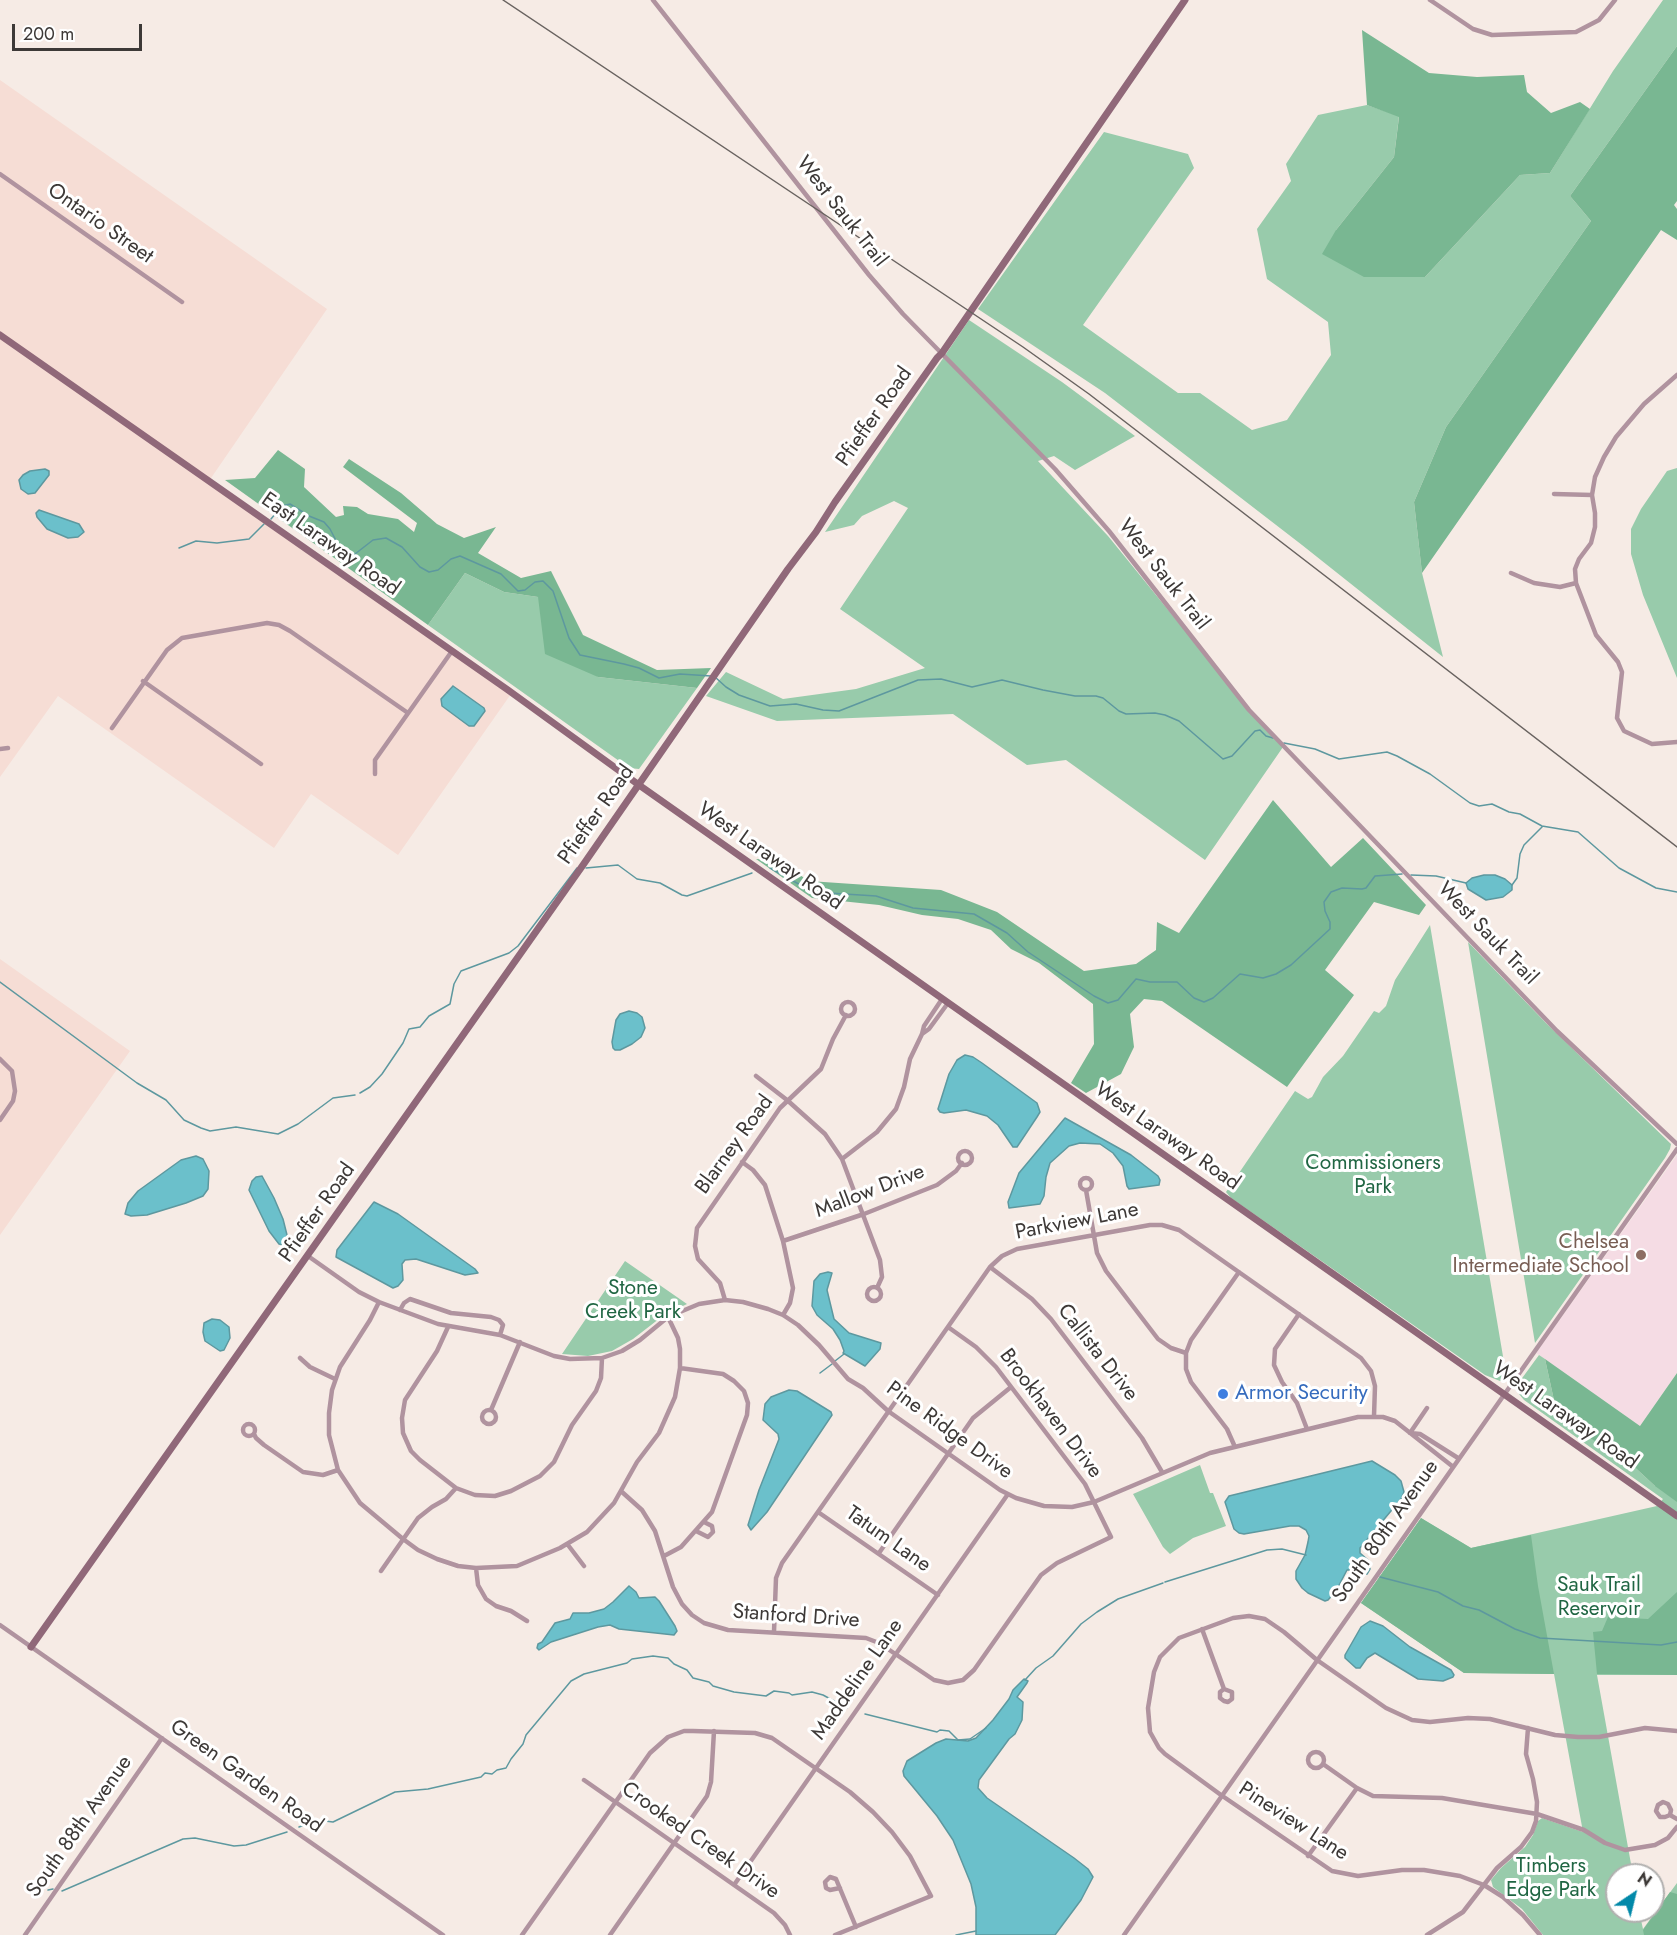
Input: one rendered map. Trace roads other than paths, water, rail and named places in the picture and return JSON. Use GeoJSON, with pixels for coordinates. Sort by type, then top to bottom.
{"type":"FeatureCollection","features":[{"type":"Feature","properties":{"kind":"main road","name":"Pfieffer Road"},"geometry":{"type":"LineString","coordinates":[[31,1647],[639,785],[788,568],[942,354],[1185,0]]}},
{"type":"Feature","properties":{"kind":"main road","name":"East Laraway Road"},"geometry":{"type":"LineString","coordinates":[[0,335],[452,651],[639,785]]}},
{"type":"Feature","properties":{"kind":"main road","name":"West Laraway Road"},"geometry":{"type":"LineString","coordinates":[[639,785],[1677,1516]]}},
{"type":"Feature","properties":{"kind":"street","name":"West Sauk Trail"},"geometry":{"type":"LineString","coordinates":[[653,0],[838,237],[903,314],[1055,469],[1109,531],[1249,710],[1557,1031],[1677,1144]]}},
{"type":"Feature","properties":{"kind":"street"},"geometry":{"type":"LineString","coordinates":[[1430,0],[1473,29],[1492,35],[1570,33],[1583,30],[1599,20],[1615,0]]}},
{"type":"Feature","properties":{"kind":"street","name":"Ontario Street"},"geometry":{"type":"LineString","coordinates":[[0,174],[182,302]]}},
{"type":"Feature","properties":{"kind":"street"},"geometry":{"type":"LineString","coordinates":[[1677,375],[1644,404],[1616,437],[1604,456],[1595,477],[1592,495],[1595,527],[1591,543],[1579,559],[1575,569],[1576,583],[1596,635],[1618,662],[1622,672],[1617,718],[1624,730],[1652,744],[1677,742]]}},
{"type":"Feature","properties":{"kind":"street"},"geometry":{"type":"LineString","coordinates":[[1554,494],[1592,495]]}},
{"type":"Feature","properties":{"kind":"street"},"geometry":{"type":"LineString","coordinates":[[1511,573],[1534,583],[1560,587],[1576,583]]}},
{"type":"Feature","properties":{"kind":"street"},"geometry":{"type":"LineString","coordinates":[[112,728],[167,650],[182,638],[267,623],[279,625],[290,631],[408,713]]}},
{"type":"Feature","properties":{"kind":"street"},"geometry":{"type":"LineString","coordinates":[[375,774],[375,760],[452,651]]}},
{"type":"Feature","properties":{"kind":"street"},"geometry":{"type":"LineString","coordinates":[[144,681],[261,764]]}},
{"type":"Feature","properties":{"kind":"street"},"geometry":{"type":"LineString","coordinates":[[0,749],[8,748]]}},
{"type":"Feature","properties":{"kind":"street"},"geometry":{"type":"LineString","coordinates":[[842,1159],[877,1132],[896,1109],[910,1059],[924,1026],[945,1001]]}},
{"type":"Feature","properties":{"kind":"street","name":"Blarney Road"},"geometry":{"type":"LineString","coordinates":[[724,1300],[720,1283],[698,1259],[695,1240],[700,1223],[787,1100],[820,1069],[846,1015]]}},
{"type":"Feature","properties":{"kind":"street"},"geometry":{"type":"LineString","coordinates":[[0,1059],[12,1071],[15,1091],[14,1101],[0,1120]]}},
{"type":"Feature","properties":{"kind":"street"},"geometry":{"type":"LineString","coordinates":[[756,1076],[825,1134],[842,1159],[882,1266],[882,1277],[877,1288]]}},
{"type":"Feature","properties":{"kind":"street","name":"South 80th Avenue"},"geometry":{"type":"LineString","coordinates":[[1124,1935],[1677,1149]]}},
{"type":"Feature","properties":{"kind":"street"},"geometry":{"type":"LineString","coordinates":[[742,1162],[753,1170],[765,1185],[783,1241],[793,1288],[790,1303],[783,1315]]}},
{"type":"Feature","properties":{"kind":"street","name":"Mallow Drive"},"geometry":{"type":"LineString","coordinates":[[783,1241],[864,1214],[937,1185],[956,1171],[962,1163]]}},
{"type":"Feature","properties":{"kind":"street"},"geometry":{"type":"LineString","coordinates":[[1086,1190],[1097,1253],[1106,1271],[1155,1335],[1171,1348],[1186,1353]]}},
{"type":"Feature","properties":{"kind":"street","name":"Parkview Lane"},"geometry":{"type":"LineString","coordinates":[[774,1632],[777,1574],[782,1563],[990,1268],[1002,1256],[1017,1248],[1150,1225],[1168,1226],[1184,1233],[1356,1354],[1368,1367],[1375,1386],[1374,1416]]}},
{"type":"Feature","properties":{"kind":"street","name":"Pine Ridge Drive"},"geometry":{"type":"LineString","coordinates":[[308,1256],[359,1292],[379,1302],[448,1327],[500,1335],[561,1358],[580,1360],[602,1358],[631,1346],[668,1317],[699,1304],[724,1300],[744,1302],[783,1315],[812,1338],[848,1379],[864,1388],[888,1411],[1008,1494],[1034,1504],[1072,1507],[1094,1502],[1210,1453],[1358,1417],[1374,1416],[1395,1421],[1452,1466]]}},
{"type":"Feature","properties":{"kind":"street","name":"Callista Drive"},"geometry":{"type":"LineString","coordinates":[[990,1268],[1028,1295],[1047,1314],[1142,1438],[1162,1472]]}},
{"type":"Feature","properties":{"kind":"street"},"geometry":{"type":"LineString","coordinates":[[1235,1447],[1227,1429],[1191,1382],[1186,1370],[1186,1353],[1196,1332],[1239,1272]]}},
{"type":"Feature","properties":{"kind":"street"},"geometry":{"type":"LineString","coordinates":[[400,1310],[404,1303],[411,1299],[451,1313],[491,1317],[499,1320],[503,1325],[500,1335]]}},
{"type":"Feature","properties":{"kind":"street"},"geometry":{"type":"LineString","coordinates":[[379,1302],[335,1379],[329,1406],[329,1435],[338,1470],[360,1503],[403,1539],[423,1553],[444,1562],[476,1568],[517,1566],[568,1545],[587,1532],[622,1492],[634,1468],[652,1444],[670,1411],[680,1368],[680,1343],[668,1317]]}},
{"type":"Feature","properties":{"kind":"street"},"geometry":{"type":"LineString","coordinates":[[1299,1314],[1275,1349],[1274,1365],[1282,1382],[1298,1403],[1307,1429]]}},
{"type":"Feature","properties":{"kind":"street"},"geometry":{"type":"LineString","coordinates":[[448,1327],[437,1351],[405,1400],[402,1425],[407,1445],[415,1456],[456,1488],[476,1495],[495,1496],[511,1491],[540,1476],[554,1462],[573,1425],[596,1390],[601,1378],[602,1358]]}},
{"type":"Feature","properties":{"kind":"street","name":"Brookhaven Drive"},"geometry":{"type":"LineString","coordinates":[[948,1327],[984,1354],[1085,1484],[1094,1502]]}},
{"type":"Feature","properties":{"kind":"street"},"geometry":{"type":"LineString","coordinates":[[491,1410],[520,1342]]}},
{"type":"Feature","properties":{"kind":"street"},"geometry":{"type":"LineString","coordinates":[[300,1358],[318,1372],[335,1379]]}},
{"type":"Feature","properties":{"kind":"street"},"geometry":{"type":"LineString","coordinates":[[664,1556],[681,1546],[712,1512],[747,1415],[748,1402],[744,1391],[735,1381],[723,1374],[680,1368]]}},
{"type":"Feature","properties":{"kind":"street"},"geometry":{"type":"LineString","coordinates":[[879,1553],[976,1415],[1011,1387]]}},
{"type":"Feature","properties":{"kind":"street"},"geometry":{"type":"LineString","coordinates":[[1410,1432],[1427,1408]]}},
{"type":"Feature","properties":{"kind":"street","name":"Pine Ridge Drive"},"geometry":{"type":"LineString","coordinates":[[1410,1432],[1420,1434],[1458,1458]]}},
{"type":"Feature","properties":{"kind":"street"},"geometry":{"type":"LineString","coordinates":[[255,1434],[264,1445],[303,1472],[323,1475],[338,1470]]}},
{"type":"Feature","properties":{"kind":"street"},"geometry":{"type":"LineString","coordinates":[[381,1570],[418,1518],[446,1499],[456,1488]]}},
{"type":"Feature","properties":{"kind":"street","name":"Stanford Drive"},"geometry":{"type":"LineString","coordinates":[[622,1492],[642,1510],[655,1532],[676,1596],[695,1618],[723,1629],[866,1638],[879,1643],[934,1680],[948,1683],[963,1680],[974,1670],[1041,1575],[1057,1563],[1111,1537],[1094,1502]]}},
{"type":"Feature","properties":{"kind":"street","name":"Maddeline Lane"},"geometry":{"type":"LineString","coordinates":[[734,1885],[1008,1494]]}},
{"type":"Feature","properties":{"kind":"street","name":"Tatum Lane"},"geometry":{"type":"LineString","coordinates":[[818,1512],[938,1595]]}},
{"type":"Feature","properties":{"kind":"street"},"geometry":{"type":"LineString","coordinates":[[696,1531],[708,1538],[713,1532],[712,1526],[704,1522]]}},
{"type":"Feature","properties":{"kind":"street"},"geometry":{"type":"LineString","coordinates":[[568,1545],[584,1566]]}},
{"type":"Feature","properties":{"kind":"street"},"geometry":{"type":"LineString","coordinates":[[476,1568],[478,1586],[486,1599],[527,1621]]}},
{"type":"Feature","properties":{"kind":"street","name":"Pineview Lane"},"geometry":{"type":"LineString","coordinates":[[1540,1935],[1528,1919],[1511,1904],[1484,1886],[1460,1876],[1432,1870],[1402,1870],[1348,1876],[1332,1871],[1221,1795],[1165,1754],[1154,1740],[1148,1725],[1148,1708],[1154,1672],[1160,1657],[1179,1638],[1202,1629],[1233,1618],[1265,1619],[1317,1660],[1386,1708],[1407,1718],[1430,1722],[1468,1718],[1490,1719],[1555,1735],[1578,1737],[1599,1737],[1645,1728],[1677,1731]]}},
{"type":"Feature","properties":{"kind":"street","name":"Green Garden Road"},"geometry":{"type":"LineString","coordinates":[[0,1625],[443,1935]]}},
{"type":"Feature","properties":{"kind":"street"},"geometry":{"type":"LineString","coordinates":[[1202,1629],[1224,1689]]}},
{"type":"Feature","properties":{"kind":"street"},"geometry":{"type":"LineString","coordinates":[[1427,1935],[1463,1912],[1497,1868],[1526,1842],[1534,1828],[1537,1795],[1526,1754],[1528,1728]]}},
{"type":"Feature","properties":{"kind":"street"},"geometry":{"type":"LineString","coordinates":[[523,1935],[644,1760],[662,1742],[684,1731],[764,1735],[779,1742],[856,1797],[887,1826],[910,1856],[931,1896],[835,1935]]}},
{"type":"Feature","properties":{"kind":"street"},"geometry":{"type":"LineString","coordinates":[[610,1935],[710,1790],[714,1731]]}},
{"type":"Feature","properties":{"kind":"street","name":"South 88th Avenue"},"geometry":{"type":"LineString","coordinates":[[25,1935],[162,1738]]}},
{"type":"Feature","properties":{"kind":"street"},"geometry":{"type":"LineString","coordinates":[[1323,1764],[1357,1788],[1378,1797],[1442,1798],[1536,1814],[1584,1830],[1605,1843],[1625,1850],[1655,1845],[1668,1838],[1677,1827]]}},
{"type":"Feature","properties":{"kind":"street","name":"Crooked Creek Drive"},"geometry":{"type":"LineString","coordinates":[[584,1780],[774,1912],[790,1935]]}},
{"type":"Feature","properties":{"kind":"street"},"geometry":{"type":"LineString","coordinates":[[1308,1856],[1357,1788]]}},
{"type":"Feature","properties":{"kind":"street"},"geometry":{"type":"LineString","coordinates":[[1670,1815],[1677,1819]]}},
{"type":"Feature","properties":{"kind":"street"},"geometry":{"type":"LineString","coordinates":[[840,1888],[856,1927]]}},
{"type":"Feature","properties":{"kind":"water"},"geometry":{"type":"Polygon","coordinates":[[[45,469],[49,471],[49,475],[35,493],[28,494],[21,489],[19,480],[23,475],[30,471],[45,469]]]}},
{"type":"Feature","properties":{"kind":"water"},"geometry":{"type":"Polygon","coordinates":[[[39,510],[79,524],[84,532],[78,537],[68,538],[47,529],[37,517],[36,513],[39,510]]]}},
{"type":"Feature","properties":{"kind":"water"},"geometry":{"type":"Polygon","coordinates":[[[453,686],[484,708],[485,711],[474,726],[469,726],[442,706],[441,699],[453,686]]]}},
{"type":"Feature","properties":{"kind":"water"},"geometry":{"type":"Polygon","coordinates":[[[1495,875],[1505,879],[1512,885],[1512,890],[1503,897],[1486,900],[1468,889],[1466,883],[1472,878],[1495,875]]]}},
{"type":"Feature","properties":{"kind":"water"},"geometry":{"type":"Polygon","coordinates":[[[629,1011],[642,1017],[645,1028],[641,1037],[632,1044],[615,1050],[612,1042],[616,1020],[620,1014],[629,1011]]]}},
{"type":"Feature","properties":{"kind":"water"},"geometry":{"type":"Polygon","coordinates":[[[965,1055],[982,1063],[1037,1103],[1040,1112],[1017,1147],[1013,1147],[998,1125],[987,1116],[966,1110],[944,1113],[938,1109],[949,1074],[957,1060],[965,1055]]]}},
{"type":"Feature","properties":{"kind":"water"},"geometry":{"type":"Polygon","coordinates":[[[1065,1118],[1131,1155],[1158,1176],[1159,1185],[1129,1189],[1123,1166],[1113,1153],[1100,1144],[1080,1143],[1069,1146],[1050,1163],[1044,1196],[1040,1204],[1009,1208],[1008,1202],[1019,1173],[1065,1118]]]}},
{"type":"Feature","properties":{"kind":"water"},"geometry":{"type":"Polygon","coordinates":[[[196,1156],[203,1159],[209,1171],[208,1189],[203,1196],[147,1215],[125,1214],[128,1203],[138,1191],[181,1160],[196,1156]]]}},
{"type":"Feature","properties":{"kind":"water"},"geometry":{"type":"Polygon","coordinates":[[[262,1176],[283,1219],[287,1235],[283,1245],[279,1244],[269,1231],[249,1190],[252,1181],[262,1176]]]}},
{"type":"Feature","properties":{"kind":"water"},"geometry":{"type":"Polygon","coordinates":[[[374,1202],[398,1214],[478,1273],[465,1275],[416,1259],[405,1260],[402,1264],[403,1280],[393,1288],[336,1257],[337,1250],[374,1202]]]}},
{"type":"Feature","properties":{"kind":"water"},"geometry":{"type":"Polygon","coordinates":[[[832,1273],[827,1290],[834,1319],[849,1333],[881,1343],[880,1349],[865,1366],[843,1353],[840,1340],[833,1329],[817,1315],[812,1306],[814,1281],[820,1274],[832,1273]]]}},
{"type":"Feature","properties":{"kind":"water"},"geometry":{"type":"Polygon","coordinates":[[[212,1319],[220,1320],[229,1327],[230,1338],[224,1350],[220,1351],[205,1341],[204,1323],[212,1319]]]}},
{"type":"Feature","properties":{"kind":"water"},"geometry":{"type":"Polygon","coordinates":[[[789,1390],[797,1391],[831,1412],[832,1415],[767,1512],[751,1530],[748,1525],[779,1439],[778,1434],[763,1420],[765,1404],[771,1397],[789,1390]]]}},
{"type":"Feature","properties":{"kind":"water"},"geometry":{"type":"Polygon","coordinates":[[[1372,1461],[1395,1475],[1401,1481],[1404,1492],[1401,1499],[1360,1548],[1360,1553],[1368,1560],[1370,1569],[1367,1574],[1361,1575],[1353,1570],[1347,1570],[1336,1591],[1328,1600],[1325,1601],[1308,1593],[1296,1579],[1296,1571],[1305,1555],[1308,1542],[1309,1536],[1306,1530],[1299,1526],[1290,1526],[1244,1534],[1234,1529],[1225,1502],[1229,1496],[1372,1461]]]}},
{"type":"Feature","properties":{"kind":"water"},"geometry":{"type":"Polygon","coordinates":[[[629,1586],[639,1598],[655,1597],[659,1601],[675,1626],[677,1631],[674,1635],[619,1629],[610,1625],[551,1642],[539,1650],[537,1648],[555,1623],[570,1619],[573,1613],[589,1613],[604,1609],[629,1586]]]}},
{"type":"Feature","properties":{"kind":"water"},"geometry":{"type":"Polygon","coordinates":[[[1370,1621],[1383,1626],[1410,1647],[1451,1670],[1453,1677],[1443,1681],[1418,1679],[1375,1653],[1367,1658],[1360,1668],[1356,1668],[1345,1658],[1345,1655],[1361,1627],[1370,1621]]]}},
{"type":"Feature","properties":{"kind":"water"},"geometry":{"type":"Polygon","coordinates":[[[1024,1679],[1028,1681],[1017,1697],[1023,1702],[1022,1720],[1015,1734],[979,1780],[978,1788],[987,1798],[1074,1858],[1088,1869],[1093,1877],[1081,1900],[1055,1935],[976,1935],[976,1907],[971,1884],[953,1840],[937,1816],[904,1776],[903,1771],[907,1761],[936,1743],[946,1739],[968,1741],[976,1738],[993,1720],[1013,1690],[1024,1679]]]}},
{"type":"Feature","properties":{"kind":"waterway"},"geometry":{"type":"LineString","coordinates":[[271,519],[282,506],[290,504],[324,522],[341,550],[348,556],[355,554],[373,540],[386,538],[402,547],[420,567],[429,572],[438,570],[451,559],[460,556],[501,574],[518,591],[525,590],[535,582],[543,581],[553,591],[569,638],[580,655],[639,668],[659,678],[680,674],[711,676]]}},
{"type":"Feature","properties":{"kind":"waterway"},"geometry":{"type":"LineString","coordinates":[[179,548],[196,541],[217,543],[249,539],[264,524]]}},
{"type":"Feature","properties":{"kind":"waterway"},"geometry":{"type":"LineString","coordinates":[[715,677],[739,695],[770,706],[796,704],[839,711],[918,680],[941,679],[972,687],[1002,680],[1075,696],[1096,696],[1103,698],[1126,714],[1165,715],[1179,721],[1223,759],[1232,756],[1255,731],[1260,730],[1266,736],[1273,738]]}},
{"type":"Feature","properties":{"kind":"waterway"},"geometry":{"type":"LineString","coordinates":[[1284,743],[1315,749],[1339,759],[1387,752],[1430,774],[1470,803],[1479,806],[1492,804],[1509,812],[1520,814],[1542,826],[1578,832],[1619,868],[1656,888],[1677,892]]}},
{"type":"Feature","properties":{"kind":"waterway"},"geometry":{"type":"LineString","coordinates":[[1512,885],[1517,878],[1520,854],[1524,845],[1542,827]]}},
{"type":"Feature","properties":{"kind":"waterway"},"geometry":{"type":"LineString","coordinates":[[586,868],[618,865],[637,879],[660,883],[687,896],[752,873]]}},
{"type":"Feature","properties":{"kind":"waterway"},"geometry":{"type":"LineString","coordinates":[[360,1093],[370,1087],[382,1074],[403,1043],[409,1029],[420,1027],[429,1016],[450,1004],[454,984],[461,971],[509,953],[518,946],[577,868]]}},
{"type":"Feature","properties":{"kind":"waterway"},"geometry":{"type":"LineString","coordinates":[[770,868],[813,892],[876,896],[913,908],[974,914],[1007,933],[1028,952],[1108,1003],[1118,1000],[1136,979],[1150,982],[1177,982],[1194,998],[1204,1002],[1213,998],[1240,974],[1263,978],[1276,974],[1291,965],[1330,929],[1324,902],[1331,892],[1342,888],[1366,888],[1375,876],[1402,874]]}},
{"type":"Feature","properties":{"kind":"waterway"},"geometry":{"type":"LineString","coordinates":[[1411,875],[1436,876],[1466,883]]}},
{"type":"Feature","properties":{"kind":"waterway"},"geometry":{"type":"LineString","coordinates":[[0,982],[137,1083],[166,1100],[184,1120],[210,1131],[236,1127],[278,1134],[298,1124],[333,1098],[355,1095]]}},
{"type":"Feature","properties":{"kind":"waterway"},"geometry":{"type":"LineString","coordinates":[[835,1361],[844,1354]]}},
{"type":"Feature","properties":{"kind":"waterway"},"geometry":{"type":"LineString","coordinates":[[820,1373],[832,1364]]}},
{"type":"Feature","properties":{"kind":"waterway"},"geometry":{"type":"LineString","coordinates":[[1165,1582],[1267,1550],[1282,1549],[1306,1555]]}},
{"type":"Feature","properties":{"kind":"waterway"},"geometry":{"type":"LineString","coordinates":[[1380,1577],[1438,1592],[1463,1606],[1479,1610],[1515,1629],[1540,1638],[1661,1645],[1677,1642]]}},
{"type":"Feature","properties":{"kind":"waterway"},"geometry":{"type":"LineString","coordinates":[[1025,1680],[1036,1668],[1053,1656],[1081,1624],[1097,1612],[1118,1599],[1163,1583]]}},
{"type":"Feature","properties":{"kind":"waterway"},"geometry":{"type":"LineString","coordinates":[[299,1827],[317,1820],[333,1822],[395,1792],[428,1789],[481,1777],[485,1773],[492,1774],[506,1768],[523,1744],[526,1735],[571,1681],[584,1674],[627,1663],[632,1659],[653,1656],[668,1658],[674,1664],[687,1670],[693,1678],[734,1692],[766,1696],[774,1691],[792,1695],[812,1692],[823,1695],[847,1708]]}},
{"type":"Feature","properties":{"kind":"waterway"},"geometry":{"type":"LineString","coordinates":[[865,1714],[937,1732],[949,1731],[958,1740],[970,1739],[986,1728]]}},
{"type":"Feature","properties":{"kind":"waterway"},"geometry":{"type":"LineString","coordinates":[[62,1891],[183,1839],[195,1838],[234,1846],[246,1845],[287,1832]]}},
{"type":"Feature","properties":{"kind":"waterway"},"geometry":{"type":"LineString","coordinates":[[48,1890],[53,1889]]}},
{"type":"Feature","properties":{"kind":"waterway"},"geometry":{"type":"LineString","coordinates":[[956,1935],[976,1931]]}},
{"type":"Feature","properties":{"kind":"railway"},"geometry":{"type":"LineString","coordinates":[[503,0],[1023,347],[1089,394],[1677,847]]}},
{"type":"Feature","properties":{"kind":"place","name":"Chelsea Intermediate School"},"geometry":{"type":"Point","coordinates":[1641,1255]}},
{"type":"Feature","properties":{"kind":"place","name":"Armor Security"},"geometry":{"type":"Point","coordinates":[1223,1394]}},
{"type":"Feature","properties":{"kind":"park label","name":"Commissioners Park"},"geometry":{"type":"Point","coordinates":[1373,1176]}},
{"type":"Feature","properties":{"kind":"park label","name":"Stone Creek Park"},"geometry":{"type":"Point","coordinates":[633,1301]}},
{"type":"Feature","properties":{"kind":"park label","name":"Sauk Trail Reservoir"},"geometry":{"type":"Point","coordinates":[1599,1598]}},
{"type":"Feature","properties":{"kind":"park label","name":"Timbers Edge Park"},"geometry":{"type":"Point","coordinates":[1551,1879]}}]}
